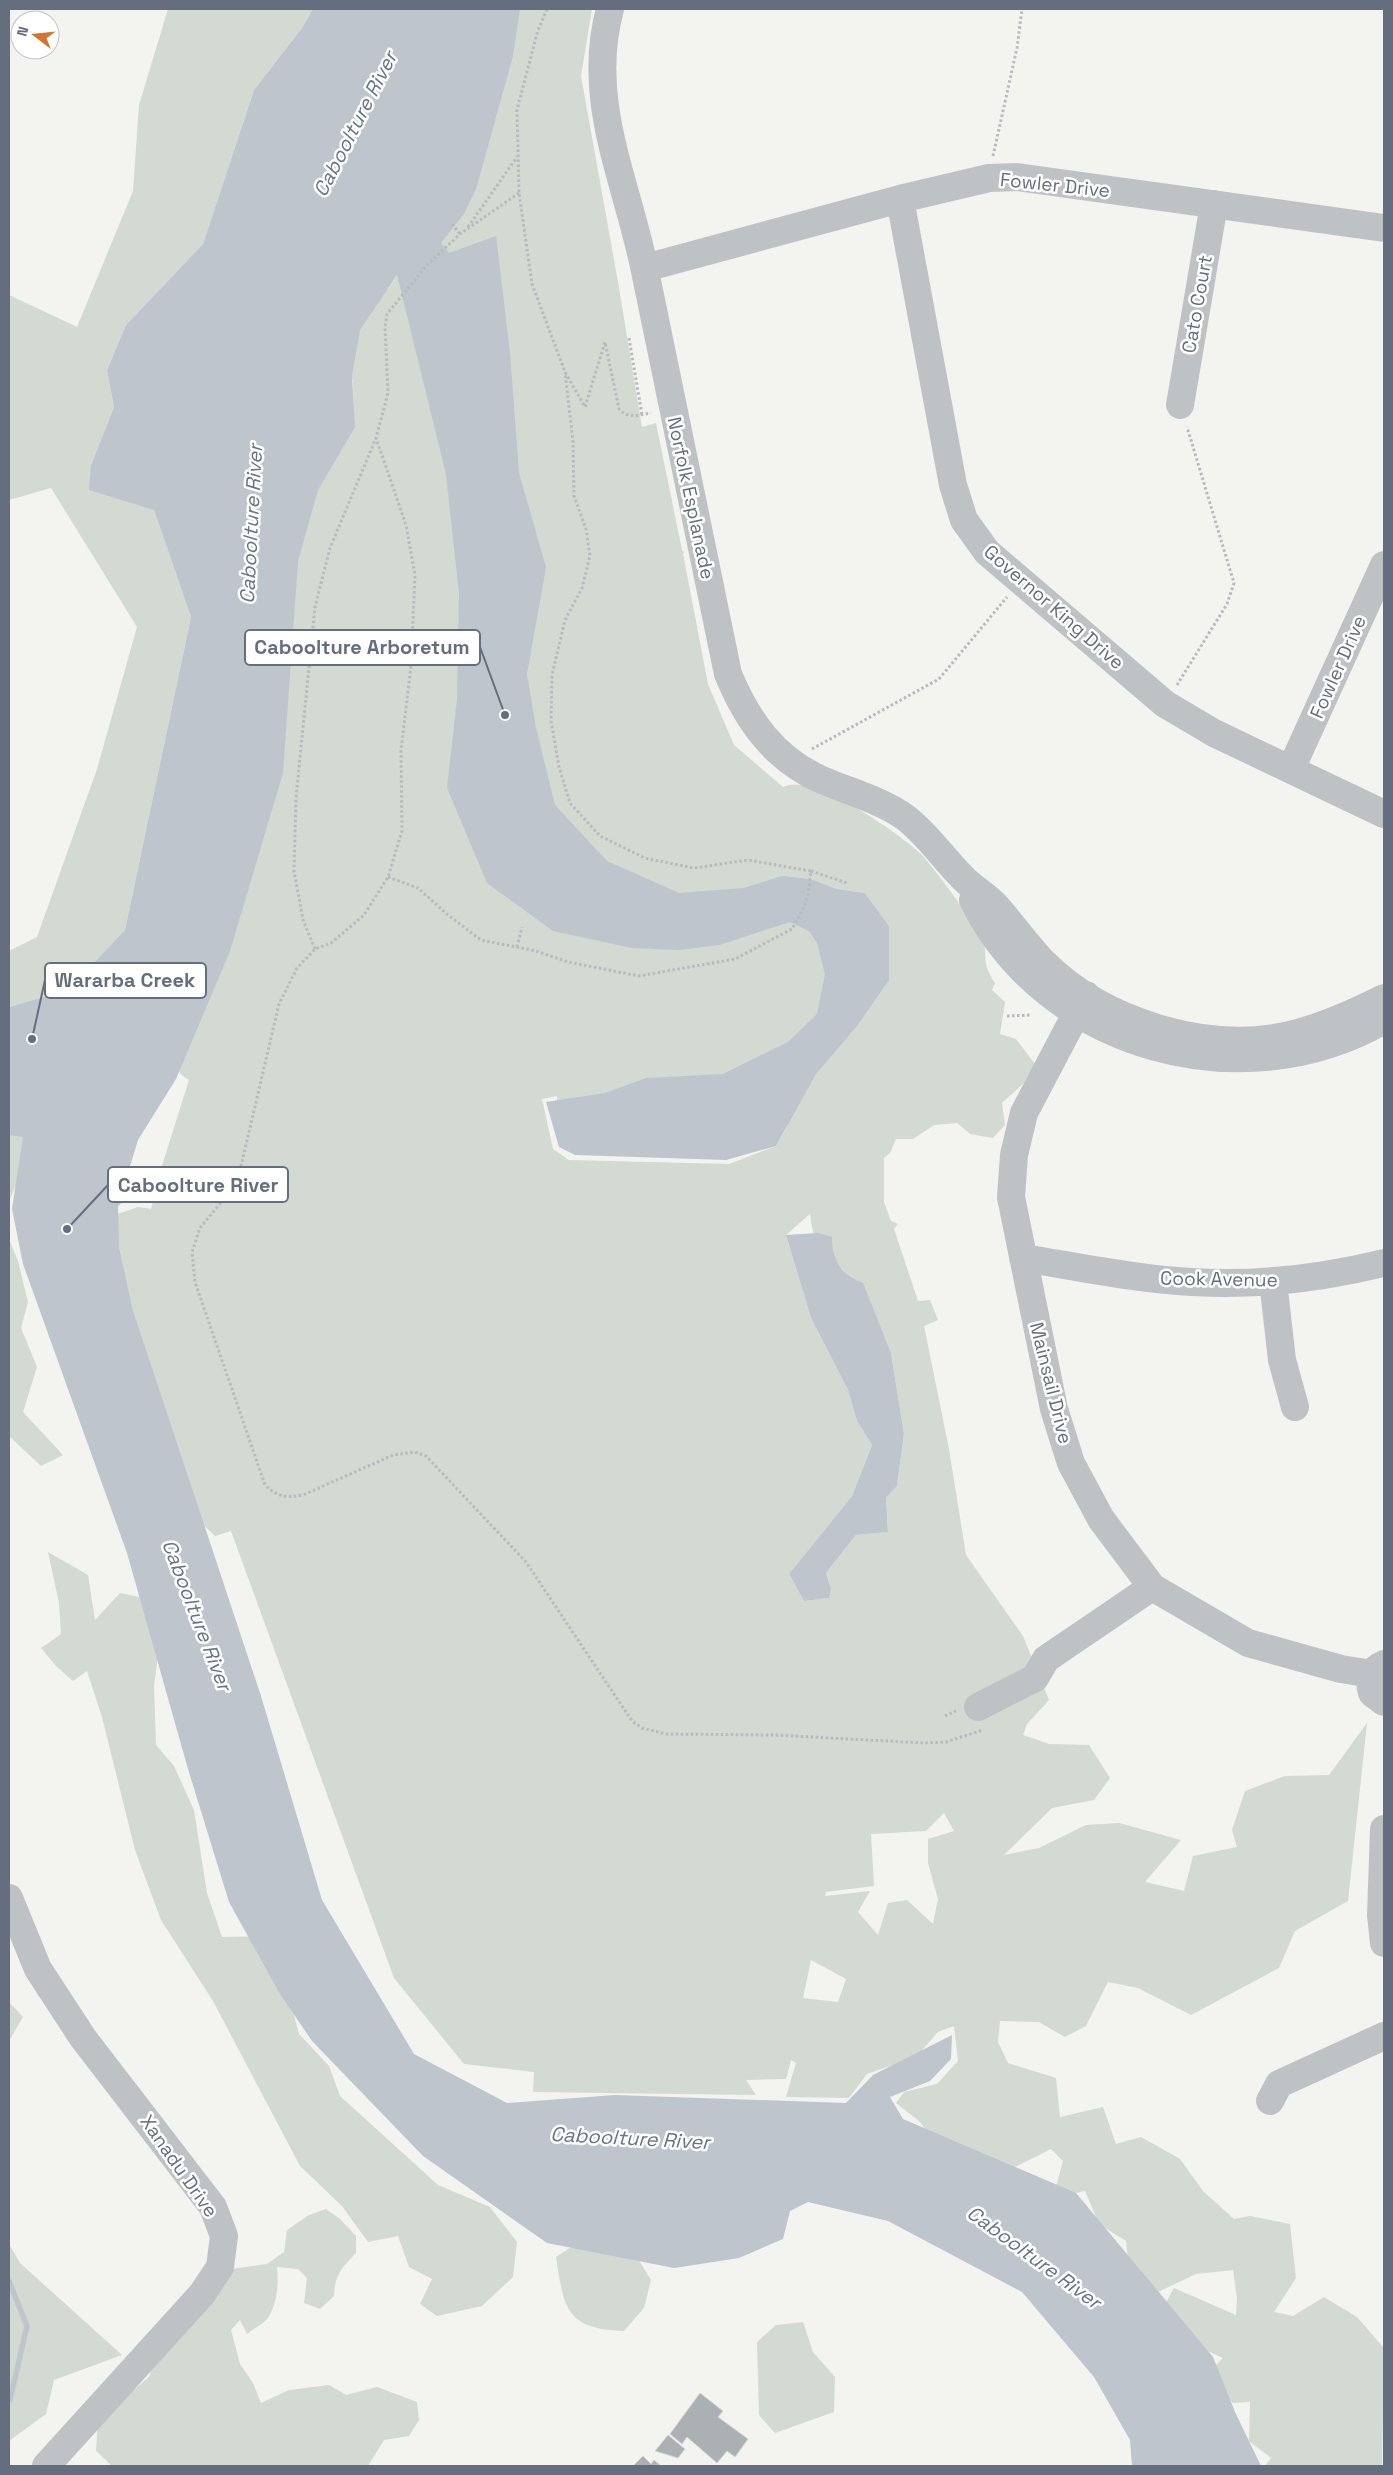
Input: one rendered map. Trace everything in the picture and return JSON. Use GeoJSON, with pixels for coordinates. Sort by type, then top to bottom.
{"type":"FeatureCollection","features":[{"type":"Feature","properties":{"kind":"street","name":"Norfolk Esplanade"},"geometry":{"type":"LineString","coordinates":[[610,9],[603,34],[600,75],[604,112],[645,268],[728,674],[740,705],[756,728],[796,766],[820,779],[879,802],[906,818],[935,845],[963,878],[995,904],[1042,961],[1081,1004]]}},
{"type":"Feature","properties":{"kind":"street","name":"Fowler Drive"},"geometry":{"type":"LineString","coordinates":[[645,268],[900,199],[989,178],[1017,177],[1384,228]]}},
{"type":"Feature","properties":{"kind":"street","name":"Governor King Drive"},"geometry":{"type":"LineString","coordinates":[[900,199],[953,485],[964,520],[987,552],[1165,704],[1214,733],[1384,814]]}},
{"type":"Feature","properties":{"kind":"street","name":"Cato Court"},"geometry":{"type":"LineString","coordinates":[[1180,404],[1214,204]]}},
{"type":"Feature","properties":{"kind":"street","name":"Fowler Drive"},"geometry":{"type":"LineString","coordinates":[[1291,769],[1384,564]]}},
{"type":"Feature","properties":{"kind":"street"},"geometry":{"type":"LineString","coordinates":[[1081,1004],[1166,1030],[1212,1038],[1251,1039],[1288,1035],[1321,1026],[1384,998]]}},
{"type":"Feature","properties":{"kind":"street"},"geometry":{"type":"LineString","coordinates":[[1081,1004],[1114,1033],[1145,1045],[1181,1054],[1228,1060],[1271,1057],[1316,1049],[1366,1031],[1384,1020]]}},
{"type":"Feature","properties":{"kind":"street","name":"Mainsail Drive"},"geometry":{"type":"LineString","coordinates":[[1081,1004],[1024,1113],[1014,1155],[1011,1197],[1054,1409],[1071,1462],[1101,1519],[1152,1587],[1248,1643],[1341,1668],[1378,1669]]}},
{"type":"Feature","properties":{"kind":"street","name":"Cook Avenue"},"geometry":{"type":"LineString","coordinates":[[1023,1258],[1192,1282],[1273,1281],[1349,1271],[1384,1263]]}},
{"type":"Feature","properties":{"kind":"street"},"geometry":{"type":"LineString","coordinates":[[1273,1281],[1282,1360],[1295,1407]]}},
{"type":"Feature","properties":{"kind":"street"},"geometry":{"type":"LineString","coordinates":[[981,1718],[1035,1678],[1046,1659],[1152,1587]]}},
{"type":"Feature","properties":{"kind":"street"},"geometry":{"type":"LineString","coordinates":[[1378,1669],[1370,1687],[1372,1693],[1384,1702]]}},
{"type":"Feature","properties":{"kind":"street"},"geometry":{"type":"LineString","coordinates":[[1384,1829],[1381,1915],[1384,1943]]}},
{"type":"Feature","properties":{"kind":"street","name":"Xanadu Drive"},"geometry":{"type":"LineString","coordinates":[[9,1898],[38,1968],[83,2038],[213,2208],[224,2236],[220,2266],[202,2294],[46,2466]]}},
{"type":"Feature","properties":{"kind":"street"},"geometry":{"type":"LineString","coordinates":[[1270,2101],[1279,2084],[1384,2036]]}},
{"type":"Feature","properties":{"kind":"path"},"geometry":{"type":"LineString","coordinates":[[547,9],[538,30],[518,110],[517,157],[519,193],[532,284],[565,372],[585,407],[605,342],[619,409],[623,414],[630,416],[655,413]]}},
{"type":"Feature","properties":{"kind":"path"},"geometry":{"type":"LineString","coordinates":[[989,178],[1017,48],[1022,9]]}},
{"type":"Feature","properties":{"kind":"path"},"geometry":{"type":"LineString","coordinates":[[466,230],[517,157]]}},
{"type":"Feature","properties":{"kind":"path"},"geometry":{"type":"LineString","coordinates":[[315,949],[303,920],[294,871],[296,798],[315,607],[330,548],[376,438],[388,393],[385,327],[388,314],[427,265],[450,246],[460,234],[519,193]]}},
{"type":"Feature","properties":{"kind":"path"},"geometry":{"type":"LineString","coordinates":[[452,224],[460,234]]}},
{"type":"Feature","properties":{"kind":"path"},"geometry":{"type":"LineString","coordinates":[[629,338],[642,415]]}},
{"type":"Feature","properties":{"kind":"path"},"geometry":{"type":"LineString","coordinates":[[565,372],[572,441],[574,496],[586,530],[590,556],[582,588],[565,620],[552,675],[551,721],[559,767],[570,803],[600,836],[645,858],[694,868],[748,860],[810,871],[847,883]]}},
{"type":"Feature","properties":{"kind":"path"},"geometry":{"type":"LineString","coordinates":[[1165,704],[1227,604],[1234,583],[1180,404]]}},
{"type":"Feature","properties":{"kind":"path"},"geometry":{"type":"LineString","coordinates":[[376,438],[406,525],[415,575],[411,666],[401,750],[402,831],[388,878],[364,914],[332,943],[315,949],[297,968],[280,1004],[237,1180],[200,1228],[192,1252],[195,1282],[265,1485],[275,1494],[288,1498],[303,1495],[404,1452],[415,1452],[426,1456],[526,1562],[632,1720],[642,1728],[653,1732],[924,1743],[946,1742],[966,1737],[981,1718]]}},
{"type":"Feature","properties":{"kind":"path"},"geometry":{"type":"LineString","coordinates":[[806,753],[939,679],[1020,581]]}},
{"type":"Feature","properties":{"kind":"path"},"geometry":{"type":"LineString","coordinates":[[388,878],[418,888],[448,915],[481,940],[517,947],[568,962],[639,976],[735,959],[792,929],[804,909],[808,895],[810,871]]}},
{"type":"Feature","properties":{"kind":"path"},"geometry":{"type":"LineString","coordinates":[[517,947],[522,927]]}},
{"type":"Feature","properties":{"kind":"path"},"geometry":{"type":"LineString","coordinates":[[1007,1016],[1032,1016]]}},
{"type":"Feature","properties":{"kind":"path"},"geometry":{"type":"LineString","coordinates":[[152,1200],[154,1192],[175,1197],[186,1196],[237,1180]]}},
{"type":"Feature","properties":{"kind":"shaded area"},"geometry":{"type":"Polygon","coordinates":[[[168,9],[313,9],[302,28],[254,90],[203,244],[126,325],[107,370],[114,407],[91,465],[154,510],[191,617],[125,930],[68,990],[9,1007],[9,951],[37,937],[97,769],[137,627],[51,488],[9,500],[9,295],[77,327],[133,191],[139,105],[168,9]]]}},
{"type":"Feature","properties":{"kind":"shaded area"},"geometry":{"type":"Polygon","coordinates":[[[495,9],[592,9],[581,76],[642,427],[656,423],[682,550],[684,552],[708,684],[734,745],[783,787],[796,784],[833,796],[875,819],[921,854],[934,869],[982,937],[986,964],[995,983],[992,990],[1005,1002],[1000,1034],[1016,1039],[1035,1064],[1023,1084],[1002,1103],[1005,1125],[993,1138],[970,1134],[957,1123],[934,1125],[913,1139],[896,1139],[890,1153],[884,1158],[884,1202],[891,1221],[898,1224],[894,1229],[918,1301],[930,1300],[938,1320],[924,1326],[949,1449],[966,1555],[1023,1636],[1049,1700],[1027,1724],[1023,1735],[1049,1744],[1089,1745],[1110,1778],[1094,1800],[1052,1808],[1004,1855],[1039,1848],[1086,1825],[1119,1823],[1181,1840],[1145,1882],[1184,1891],[1193,1856],[1237,1847],[1232,1830],[1245,1791],[1285,1776],[1329,1775],[1367,1723],[1348,1901],[1295,1931],[1279,1968],[1191,2015],[1138,1988],[1108,1982],[1086,2026],[1065,2037],[1039,2022],[1000,2021],[998,2042],[1008,2063],[1056,2078],[1060,2117],[1103,2107],[1116,2144],[1141,2137],[1180,2159],[1203,2191],[1234,2219],[1250,2216],[1290,2224],[1296,2278],[1274,2312],[1293,2316],[1324,2297],[1357,2317],[1384,2348],[1382,2464],[1384,2466],[1265,2466],[1271,2458],[1249,2441],[1250,2402],[1233,2403],[1204,2377],[1223,2358],[1201,2348],[1177,2330],[1165,2304],[1174,2288],[1236,2315],[1237,2298],[1233,2270],[1196,2274],[1156,2293],[1129,2270],[1126,2241],[1099,2224],[1085,2191],[1053,2198],[1063,2161],[1051,2149],[1003,2173],[941,2150],[919,2121],[896,2103],[904,2092],[937,2084],[958,2061],[954,2026],[938,2032],[916,2057],[867,2074],[849,2098],[786,2097],[796,2063],[791,2060],[786,2079],[746,2080],[756,2095],[533,2092],[534,2072],[464,2064],[394,1978],[231,1531],[215,1536],[194,1516],[112,1279],[109,1217],[138,1207],[151,1209],[161,1169],[189,1080],[183,1076],[176,1065],[172,1051],[171,1031],[194,1012],[218,955],[211,933],[221,904],[239,883],[233,862],[254,840],[257,812],[269,788],[259,760],[276,747],[263,733],[261,700],[282,682],[282,662],[264,658],[252,633],[281,619],[287,603],[276,580],[285,553],[300,531],[289,511],[303,470],[354,418],[353,381],[349,371],[349,312],[366,289],[388,289],[398,274],[469,197],[461,175],[442,165],[459,147],[480,110],[469,87],[473,80],[492,61],[498,58],[513,57],[514,46],[491,41],[495,9]],[[810,880],[808,895],[799,919],[817,918],[838,945],[843,977],[828,1014],[805,1039],[765,1065],[734,1077],[645,1086],[605,1101],[557,1106],[557,1096],[542,1099],[553,1149],[569,1160],[729,1164],[776,1146],[787,1127],[782,1118],[788,1109],[780,1097],[786,1080],[807,1073],[819,1049],[821,1032],[842,1028],[866,1002],[889,959],[889,926],[865,893],[837,889],[810,880]],[[810,1214],[786,1235],[811,1318],[848,1390],[857,1421],[872,1445],[852,1496],[789,1574],[804,1601],[829,1598],[831,1590],[826,1573],[856,1535],[888,1532],[886,1498],[897,1486],[904,1434],[891,1353],[872,1307],[863,1308],[853,1296],[853,1286],[858,1281],[848,1278],[842,1268],[831,1267],[826,1248],[818,1242],[814,1234],[810,1214]],[[944,1813],[926,1831],[871,1834],[874,1886],[826,1892],[825,1896],[870,1891],[858,1912],[878,1935],[888,1903],[907,1900],[933,1924],[938,1899],[928,1863],[928,1839],[954,1831],[944,1813]],[[811,1960],[803,1998],[838,2002],[846,1979],[811,1960]]]}},
{"type":"Feature","properties":{"kind":"shaded area"},"geometry":{"type":"Polygon","coordinates":[[[9,1091],[34,1128],[25,1164],[10,1199],[9,1239],[9,1091]]]}},
{"type":"Feature","properties":{"kind":"shaded area"},"geometry":{"type":"Polygon","coordinates":[[[9,1239],[18,1261],[28,1302],[21,1328],[37,1367],[23,1412],[63,1455],[41,1466],[9,1436],[9,1239]]]}},
{"type":"Feature","properties":{"kind":"shaded area"},"geometry":{"type":"Polygon","coordinates":[[[48,1552],[88,1575],[95,1620],[120,1593],[145,1598],[160,1640],[154,1686],[156,1745],[174,1766],[194,1810],[207,1893],[222,1937],[265,1936],[291,2004],[299,2034],[329,2066],[340,2096],[438,2185],[490,2207],[517,2242],[513,2277],[482,2306],[437,2316],[420,2304],[432,2279],[409,2267],[398,2236],[368,2242],[342,2206],[300,2166],[213,2001],[161,1920],[135,1850],[102,1717],[87,1671],[73,1681],[56,1666],[41,1648],[61,1634],[59,1603],[48,1552]]]}},
{"type":"Feature","properties":{"kind":"shaded area"},"geometry":{"type":"Polygon","coordinates":[[[9,2002],[23,2017],[9,2041],[9,2002]]]}},
{"type":"Feature","properties":{"kind":"shaded area"},"geometry":{"type":"Polygon","coordinates":[[[326,2209],[340,2219],[356,2236],[356,2253],[346,2263],[337,2277],[334,2296],[320,2309],[304,2303],[307,2278],[298,2269],[277,2267],[276,2294],[273,2307],[267,2319],[247,2334],[240,2320],[231,2330],[240,2364],[253,2383],[261,2403],[289,2390],[329,2385],[346,2395],[377,2387],[417,2402],[419,2420],[409,2436],[384,2440],[368,2466],[112,2466],[96,2451],[98,2420],[149,2377],[160,2345],[225,2270],[267,2264],[284,2252],[287,2230],[309,2215],[326,2209]]]}},
{"type":"Feature","properties":{"kind":"shaded area"},"geometry":{"type":"Polygon","coordinates":[[[9,2244],[20,2263],[122,2355],[54,2380],[46,2414],[9,2441],[9,2244]]]}},
{"type":"Feature","properties":{"kind":"shaded area"},"geometry":{"type":"Polygon","coordinates":[[[574,2245],[632,2249],[651,2280],[644,2308],[624,2331],[590,2326],[571,2313],[562,2290],[556,2257],[574,2245]]]}},
{"type":"Feature","properties":{"kind":"shaded area"},"geometry":{"type":"Polygon","coordinates":[[[803,2322],[813,2352],[835,2377],[834,2412],[775,2433],[759,2415],[757,2342],[776,2325],[803,2322]]]}},
{"type":"Feature","properties":{"kind":"water","name":"Caboolture River"},"geometry":{"type":"Polygon","coordinates":[[[313,9],[520,9],[513,56],[476,189],[464,214],[441,243],[449,253],[496,236],[510,353],[519,473],[546,567],[527,674],[536,728],[555,805],[607,861],[679,893],[744,888],[782,876],[810,879],[837,889],[865,893],[889,926],[889,980],[857,1026],[816,1074],[776,1146],[726,1160],[575,1155],[559,1147],[546,1102],[605,1093],[646,1078],[723,1074],[788,1042],[817,1014],[825,974],[817,943],[809,931],[790,922],[719,945],[679,950],[632,948],[553,931],[487,883],[447,788],[457,699],[459,594],[446,474],[397,275],[360,330],[352,375],[355,427],[318,490],[298,561],[283,773],[230,951],[176,1079],[138,1140],[126,1179],[130,1196],[118,1206],[119,1248],[133,1311],[261,1696],[322,1900],[414,2054],[507,2103],[615,2095],[846,2103],[873,2075],[952,2035],[951,2059],[930,2081],[890,2097],[903,2119],[1076,2193],[1213,2357],[1235,2412],[1261,2466],[1132,2466],[1130,2440],[1094,2377],[1022,2292],[888,2221],[808,2202],[790,2211],[783,2239],[739,2258],[674,2268],[547,2243],[423,2156],[312,2041],[280,1994],[229,1902],[188,1769],[127,1553],[23,1264],[12,1209],[23,1137],[9,1135],[9,1007],[68,990],[125,930],[191,617],[154,510],[89,490],[91,465],[114,407],[107,370],[126,325],[203,244],[254,90],[302,28],[313,9]]]}},
{"type":"Feature","properties":{"kind":"water"},"geometry":{"type":"Polygon","coordinates":[[[818,1233],[832,1237],[833,1252],[839,1266],[849,1276],[863,1283],[891,1353],[904,1434],[897,1486],[886,1498],[888,1532],[856,1535],[826,1573],[831,1590],[829,1598],[804,1601],[789,1574],[852,1496],[872,1445],[857,1421],[848,1390],[811,1318],[786,1235],[818,1233]]]}},
{"type":"Feature","properties":{"kind":"building"},"geometry":{"type":"Polygon","coordinates":[[[700,2393],[723,2411],[718,2417],[748,2439],[735,2457],[727,2451],[717,2463],[687,2437],[682,2444],[670,2434],[700,2393]]]}},
{"type":"Feature","properties":{"kind":"building"},"geometry":{"type":"Polygon","coordinates":[[[668,2435],[685,2449],[678,2458],[655,2451],[668,2435]]]}},
{"type":"Feature","properties":{"kind":"building"},"geometry":{"type":"Polygon","coordinates":[[[643,2456],[651,2464],[654,2460],[660,2465],[633,2466],[643,2456]]]}},
{"type":"Feature","properties":{"kind":"waterway"},"geometry":{"type":"LineString","coordinates":[[9,2281],[27,2326],[10,2400]]}},
{"type":"Feature","properties":{"kind":"place","name":"Caboolture Arboretum"},"geometry":{"type":"Point","coordinates":[505,715]}},
{"type":"Feature","properties":{"kind":"place","name":"Wararba Creek"},"geometry":{"type":"Point","coordinates":[32,1039]}},
{"type":"Feature","properties":{"kind":"place","name":"Caboolture River"},"geometry":{"type":"Point","coordinates":[67,1229]}}]}
